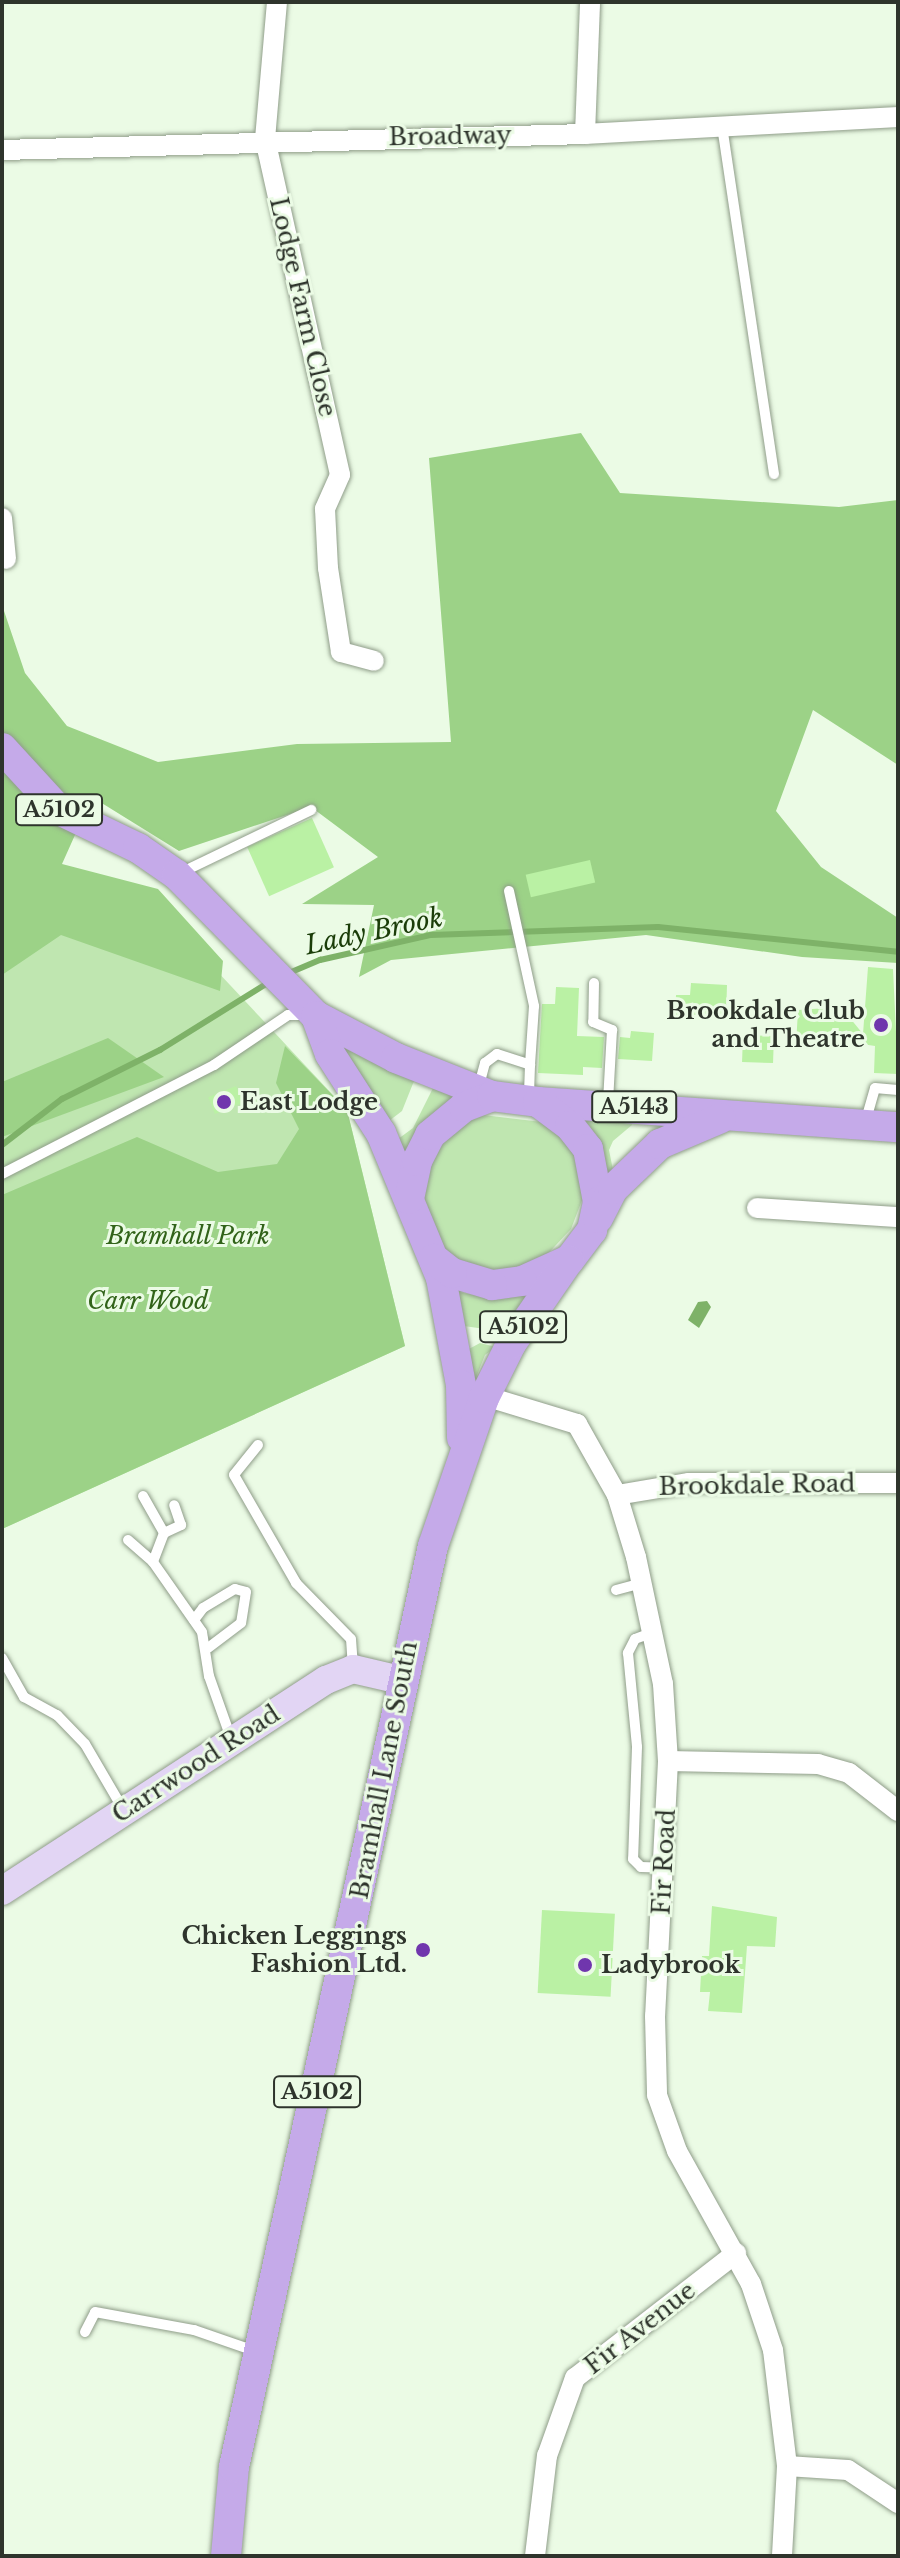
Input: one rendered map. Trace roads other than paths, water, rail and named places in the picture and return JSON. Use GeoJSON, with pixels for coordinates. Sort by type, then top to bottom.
{"type":"FeatureCollection","features":[{"type":"Feature","properties":{"kind":"main road","name":"A5102"},"geometry":{"type":"LineString","coordinates":[[2,748],[59,810],[138,848],[177,875],[308,1008],[396,1058],[485,1093]]}},
{"type":"Feature","properties":{"kind":"main road","name":"A5102"},"geometry":{"type":"LineString","coordinates":[[308,1008],[330,1054],[381,1133],[409,1199]]}},
{"type":"Feature","properties":{"kind":"main road","name":"A5143"},"geometry":{"type":"LineString","coordinates":[[485,1093],[533,1102],[608,1104],[898,1127]]}},
{"type":"Feature","properties":{"kind":"main road"},"geometry":{"type":"LineString","coordinates":[[434,1259],[409,1199],[417,1161],[430,1135],[485,1093]]}},
{"type":"Feature","properties":{"kind":"main road","name":"A5143"},"geometry":{"type":"LineString","coordinates":[[533,1102],[570,1126],[588,1149],[598,1181],[592,1230]]}},
{"type":"Feature","properties":{"kind":"main road","name":"A5143"},"geometry":{"type":"LineString","coordinates":[[434,1259],[452,1273],[492,1285],[522,1281],[569,1260],[592,1230],[613,1189],[660,1144],[731,1115]]}},
{"type":"Feature","properties":{"kind":"main road","name":"A5102"},"geometry":{"type":"LineString","coordinates":[[434,1259],[473,1392]]}},
{"type":"Feature","properties":{"kind":"main road","name":"Bramhall Lane South"},"geometry":{"type":"LineString","coordinates":[[226,2556],[234,2467],[400,1680],[433,1546],[463,1457],[473,1392],[511,1344],[569,1260]]}},
{"type":"Feature","properties":{"kind":"street","name":"Lodge Farm Close"},"geometry":{"type":"LineString","coordinates":[[277,2],[265,139],[340,475],[325,509],[328,568],[341,652],[374,661]]}},
{"type":"Feature","properties":{"kind":"street"},"geometry":{"type":"LineString","coordinates":[[585,134],[590,2]]}},
{"type":"Feature","properties":{"kind":"street","name":"Broadway"},"geometry":{"type":"LineString","coordinates":[[2,150],[265,139],[585,134],[898,117]]}},
{"type":"Feature","properties":{"kind":"street"},"geometry":{"type":"LineString","coordinates":[[2,518],[6,559]]}},
{"type":"Feature","properties":{"kind":"street"},"geometry":{"type":"LineString","coordinates":[[757,1208],[898,1217]]}},
{"type":"Feature","properties":{"kind":"street","name":"Fir Road"},"geometry":{"type":"LineString","coordinates":[[473,1392],[577,1424],[617,1495],[642,1583],[654,1632],[668,1761],[655,2016],[657,2095],[677,2151],[736,2253],[773,2350],[787,2466],[782,2556]]}},
{"type":"Feature","properties":{"kind":"street","name":"Brookdale Road"},"geometry":{"type":"LineString","coordinates":[[617,1495],[689,1483],[898,1483]]}},
{"type":"Feature","properties":{"kind":"street"},"geometry":{"type":"LineString","coordinates":[[353,1669],[400,1680]]}},
{"type":"Feature","properties":{"kind":"street","name":"Carrwood Road"},"geometry":{"type":"LineString","coordinates":[[2,1891],[232,1740],[353,1669]]}},
{"type":"Feature","properties":{"kind":"street"},"geometry":{"type":"LineString","coordinates":[[668,1761],[818,1764],[849,1773],[898,1811]]}},
{"type":"Feature","properties":{"kind":"street","name":"Fir Avenue"},"geometry":{"type":"LineString","coordinates":[[535,2556],[547,2456],[575,2378],[736,2253]]}},
{"type":"Feature","properties":{"kind":"street"},"geometry":{"type":"LineString","coordinates":[[787,2466],[848,2470],[898,2503]]}},
{"type":"Feature","properties":{"kind":"lane"},"geometry":{"type":"LineString","coordinates":[[722,126],[774,474]]}},
{"type":"Feature","properties":{"kind":"lane"},"geometry":{"type":"LineString","coordinates":[[177,875],[311,810]]}},
{"type":"Feature","properties":{"kind":"lane"},"geometry":{"type":"LineString","coordinates":[[509,891],[534,1006],[530,1065],[533,1102]]}},
{"type":"Feature","properties":{"kind":"lane"},"geometry":{"type":"LineString","coordinates":[[594,983],[593,1022],[612,1030],[608,1104]]}},
{"type":"Feature","properties":{"kind":"lane"},"geometry":{"type":"LineString","coordinates":[[2,1174],[214,1065],[288,1015],[308,1008]]}},
{"type":"Feature","properties":{"kind":"lane"},"geometry":{"type":"LineString","coordinates":[[485,1093],[490,1056],[524,1060],[530,1065]]}},
{"type":"Feature","properties":{"kind":"lane"},"geometry":{"type":"LineString","coordinates":[[865,1125],[875,1088],[898,1090]]}},
{"type":"Feature","properties":{"kind":"lane"},"geometry":{"type":"LineString","coordinates":[[258,1445],[234,1475],[296,1583],[351,1639],[353,1669]]}},
{"type":"Feature","properties":{"kind":"lane"},"geometry":{"type":"LineString","coordinates":[[143,1496],[164,1533]]}},
{"type":"Feature","properties":{"kind":"lane"},"geometry":{"type":"LineString","coordinates":[[153,1562],[164,1533],[181,1525],[174,1505]]}},
{"type":"Feature","properties":{"kind":"lane"},"geometry":{"type":"LineString","coordinates":[[128,1540],[153,1562],[194,1620],[208,1648],[209,1676],[232,1740]]}},
{"type":"Feature","properties":{"kind":"lane"},"geometry":{"type":"LineString","coordinates":[[616,1590],[642,1583]]}},
{"type":"Feature","properties":{"kind":"lane"},"geometry":{"type":"LineString","coordinates":[[194,1620],[203,1608],[235,1589],[246,1592],[241,1623],[208,1648]]}},
{"type":"Feature","properties":{"kind":"lane"},"geometry":{"type":"LineString","coordinates":[[654,1632],[635,1639],[628,1653],[637,1747],[633,1859],[641,1867],[664,1868]]}},
{"type":"Feature","properties":{"kind":"lane"},"geometry":{"type":"LineString","coordinates":[[2,1658],[24,1697],[57,1715],[85,1744],[124,1811]]}},
{"type":"Feature","properties":{"kind":"lane"},"geometry":{"type":"LineString","coordinates":[[85,2332],[95,2312],[194,2330],[224,2345],[260,2352]]}},
{"type":"Feature","properties":{"kind":"waterway","name":"Lady Brook"},"geometry":{"type":"LineString","coordinates":[[289,973],[320,960],[431,935],[658,927],[898,952]]}},
{"type":"Feature","properties":{"kind":"waterway","name":"Lady Brook"},"geometry":{"type":"LineString","coordinates":[[2,1145],[62,1099],[160,1050],[271,981]]}},
{"type":"Feature","properties":{"kind":"place","name":"Brookdale Club and Theatre"},"geometry":{"type":"Point","coordinates":[881,1025]}},
{"type":"Feature","properties":{"kind":"place","name":"East Lodge"},"geometry":{"type":"Point","coordinates":[224,1102]}},
{"type":"Feature","properties":{"kind":"place","name":"Chicken Leggings Fashion Ltd."},"geometry":{"type":"Point","coordinates":[423,1950]}},
{"type":"Feature","properties":{"kind":"place","name":"Ladybrook"},"geometry":{"type":"Point","coordinates":[585,1965]}},
{"type":"Feature","properties":{"kind":"park label","name":"Bramhall Park"},"geometry":{"type":"Point","coordinates":[188,1236]}},
{"type":"Feature","properties":{"kind":"park label","name":"Carr Wood"},"geometry":{"type":"Point","coordinates":[148,1301]}}]}
